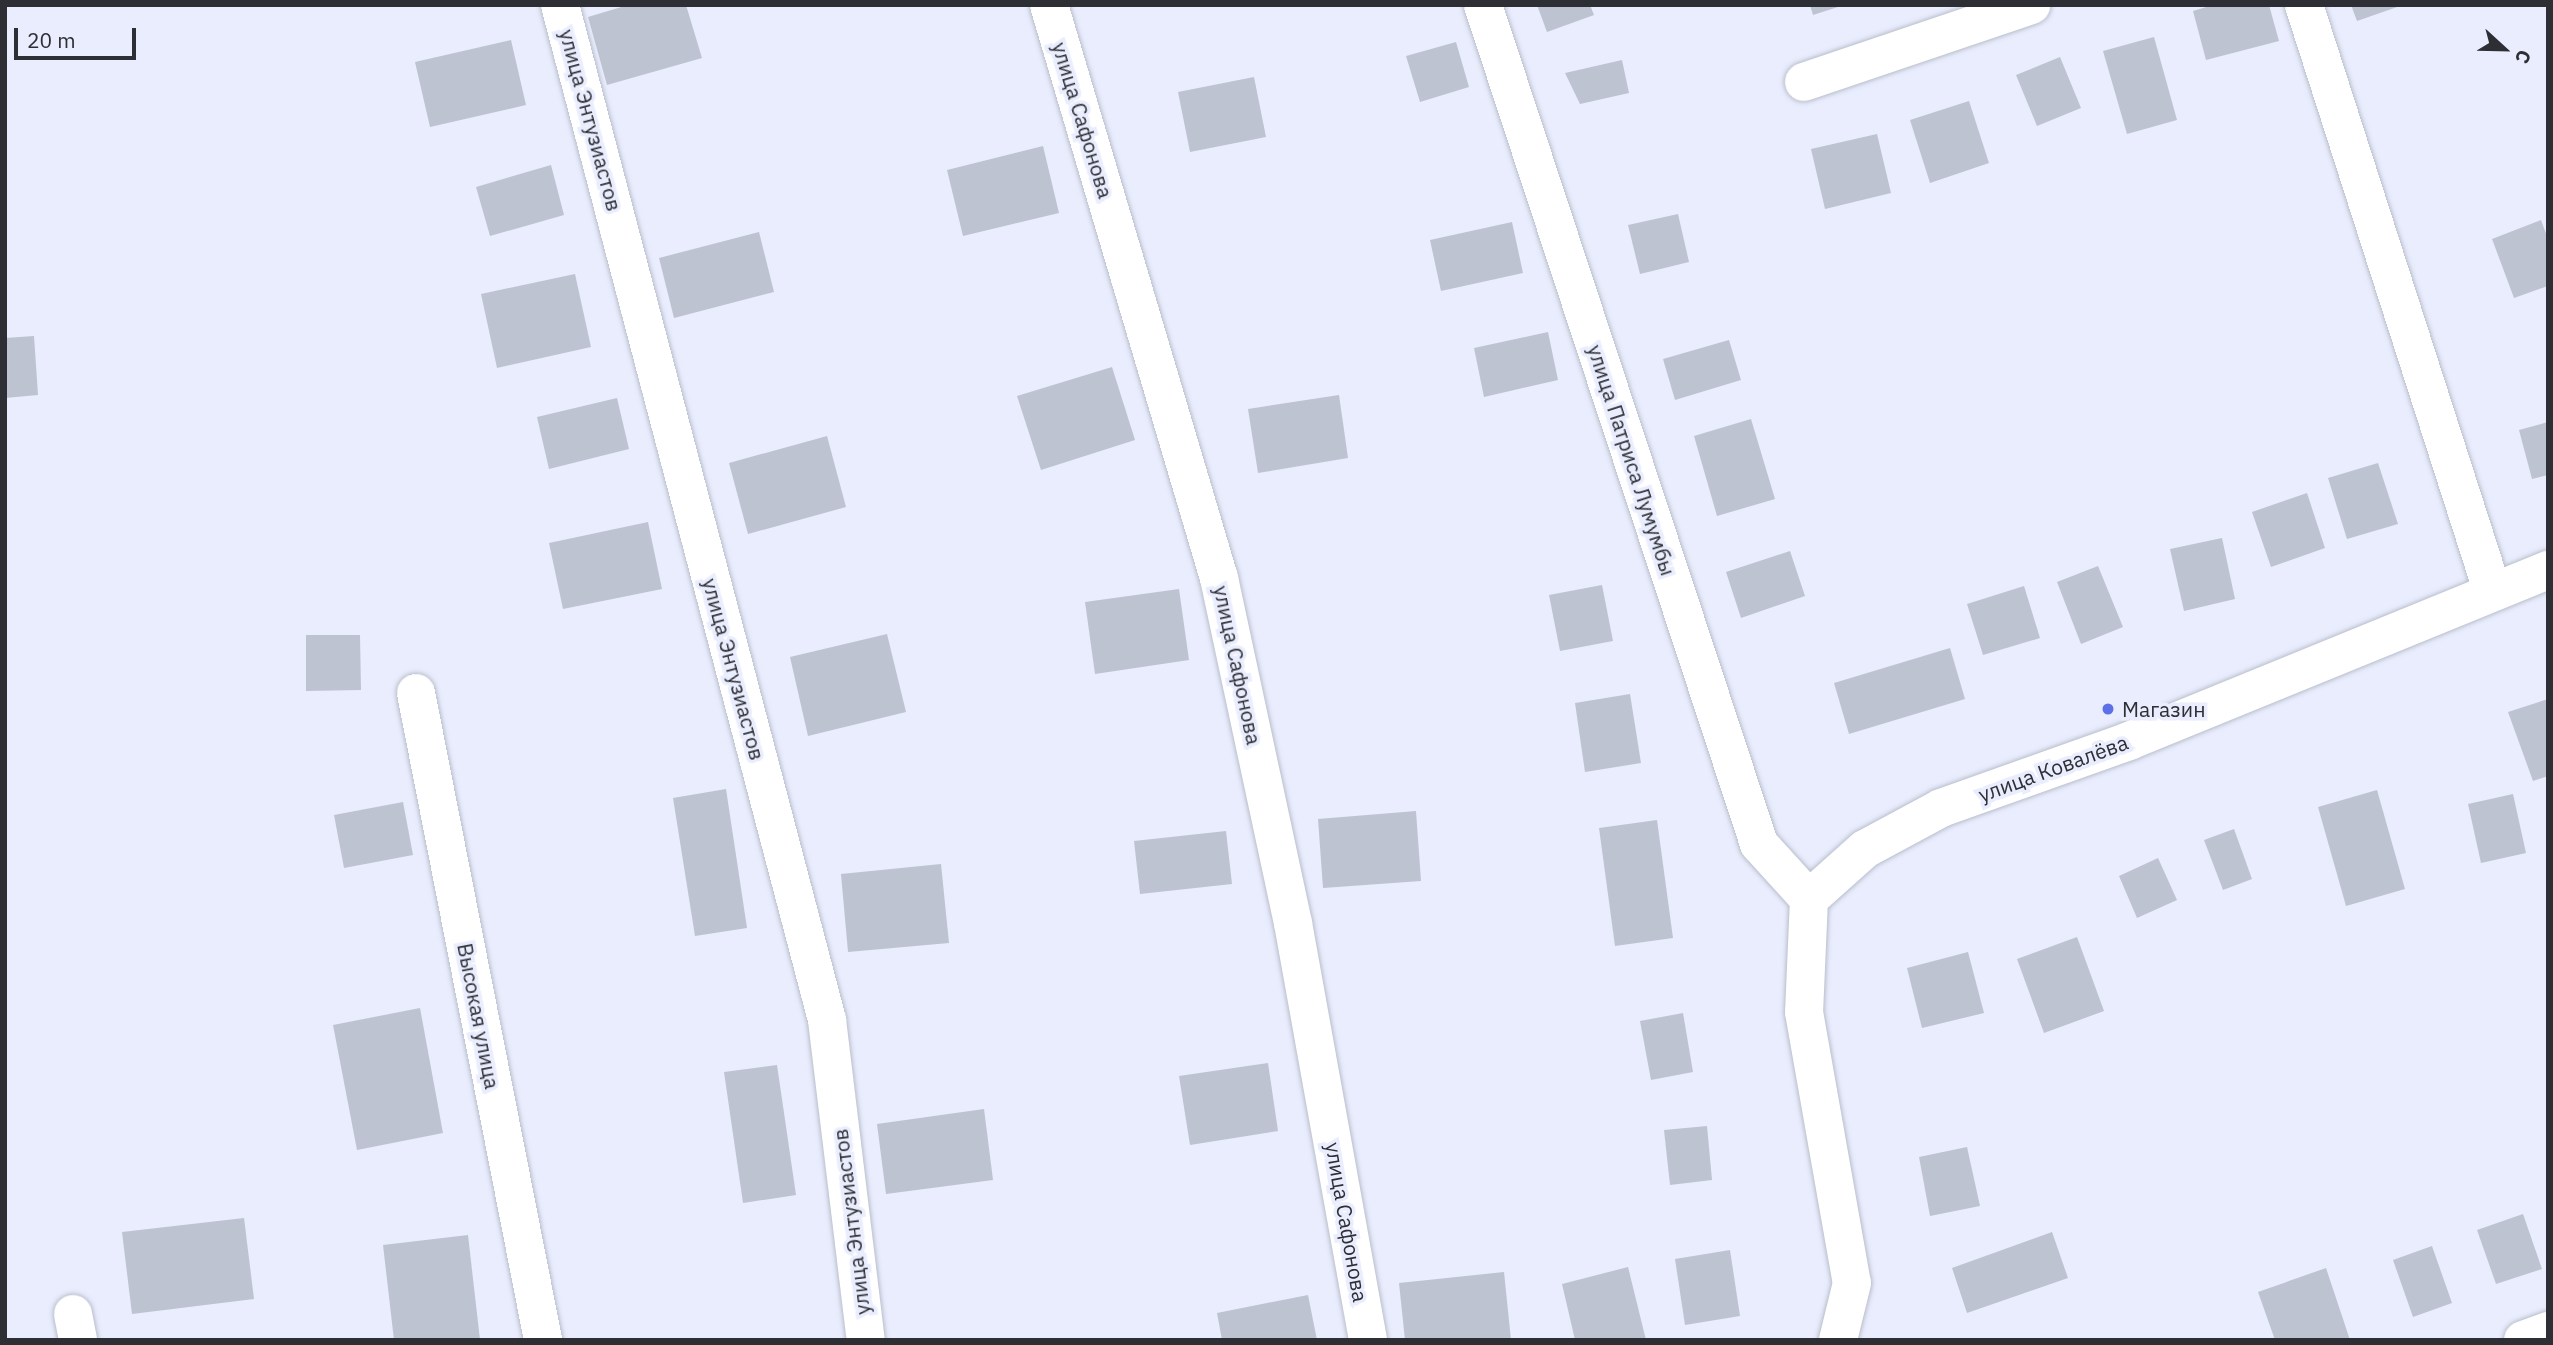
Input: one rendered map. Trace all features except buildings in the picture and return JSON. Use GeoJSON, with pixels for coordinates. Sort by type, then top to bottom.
{"type":"FeatureCollection","features":[{"type":"Feature","properties":{"kind":"street","name":"улица Энтузиастов"},"geometry":{"type":"LineString","coordinates":[[560,5],[827,1020],[866,1340]]}},
{"type":"Feature","properties":{"kind":"street","name":"улица Сафонова"},"geometry":{"type":"LineString","coordinates":[[1049,5],[1219,578],[1293,923],[1368,1340]]}},
{"type":"Feature","properties":{"kind":"street","name":"улица Патриса Лумумбы"},"geometry":{"type":"LineString","coordinates":[[1483,5],[1759,844],[1809,900]]}},
{"type":"Feature","properties":{"kind":"street"},"geometry":{"type":"LineString","coordinates":[[1804,82],[2031,5]]}},
{"type":"Feature","properties":{"kind":"street"},"geometry":{"type":"LineString","coordinates":[[2304,5],[2492,590]]}},
{"type":"Feature","properties":{"kind":"street","name":"улица Ковалёва"},"geometry":{"type":"LineString","coordinates":[[1809,900],[1865,849],[1941,808],[2129,741],[2492,590],[2548,570]]}},
{"type":"Feature","properties":{"kind":"street","name":"Высокая улица"},"geometry":{"type":"LineString","coordinates":[[416,693],[542,1340]]}},
{"type":"Feature","properties":{"kind":"street"},"geometry":{"type":"LineString","coordinates":[[1809,900],[1804,1012],[1852,1283],[1838,1340]]}},
{"type":"Feature","properties":{"kind":"street"},"geometry":{"type":"LineString","coordinates":[[2523,1340],[2548,1331]]}},
{"type":"Feature","properties":{"kind":"place","name":"Магазин"},"geometry":{"type":"Point","coordinates":[2108,709]}}]}
